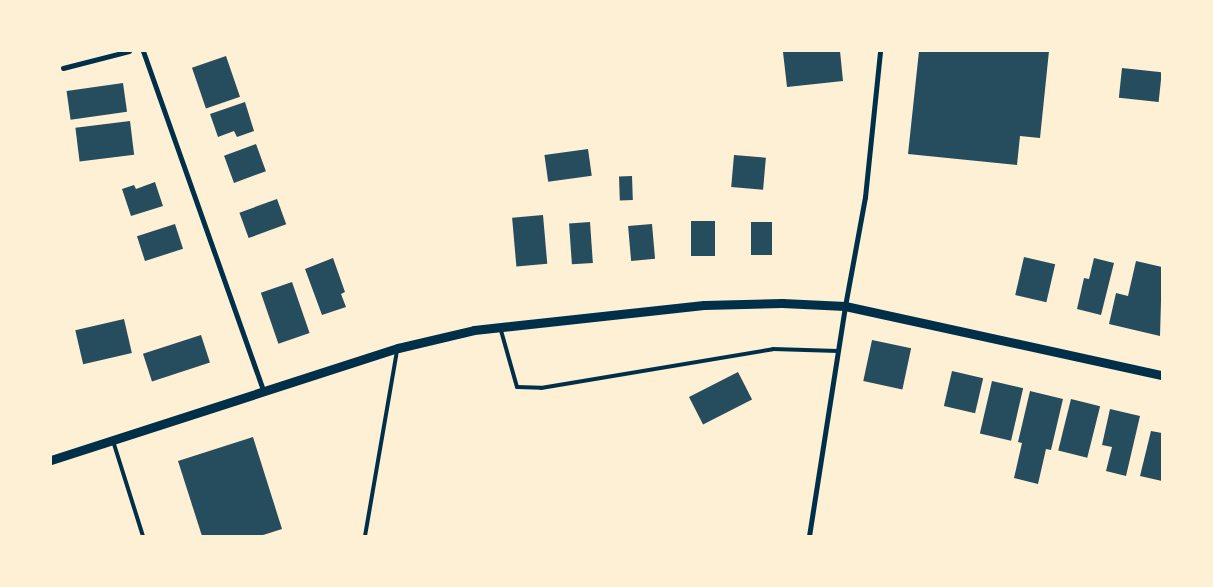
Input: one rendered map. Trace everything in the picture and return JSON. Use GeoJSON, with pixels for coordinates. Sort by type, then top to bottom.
{"type":"FeatureCollection","features":[{"type":"Feature","properties":{"kind":"street"},"geometry":{"type":"LineString","coordinates":[[63,68],[129,51]]}},
{"type":"Feature","properties":{"kind":"street"},"geometry":{"type":"LineString","coordinates":[[143,51],[264,393]]}},
{"type":"Feature","properties":{"kind":"street"},"geometry":{"type":"LineString","coordinates":[[809,536],[845,306],[865,197],[880,51]]}},
{"type":"Feature","properties":{"kind":"street"},"geometry":{"type":"LineString","coordinates":[[51,460],[264,393],[398,348],[474,330],[704,305],[782,303],[845,306],[1162,376]]}},
{"type":"Feature","properties":{"kind":"lane"},"geometry":{"type":"LineString","coordinates":[[500,327],[517,387],[541,388],[773,349],[838,352]]}},
{"type":"Feature","properties":{"kind":"lane"},"geometry":{"type":"LineString","coordinates":[[365,536],[398,348]]}},
{"type":"Feature","properties":{"kind":"lane"},"geometry":{"type":"LineString","coordinates":[[114,441],[143,536]]}},
{"type":"Feature","properties":{"kind":"building"},"geometry":{"type":"Polygon","coordinates":[[[840,51],[843,81],[787,87],[783,52],[840,51]]]}},
{"type":"Feature","properties":{"kind":"building"},"geometry":{"type":"Polygon","coordinates":[[[919,51],[1049,51],[1040,138],[1020,136],[1017,165],[908,154],[919,51]]]}},
{"type":"Feature","properties":{"kind":"building"},"geometry":{"type":"Polygon","coordinates":[[[226,56],[240,97],[206,108],[192,68],[226,56]]]}},
{"type":"Feature","properties":{"kind":"building"},"geometry":{"type":"Polygon","coordinates":[[[1122,68],[1162,72],[1159,102],[1119,98],[1122,68]]]}},
{"type":"Feature","properties":{"kind":"building"},"geometry":{"type":"Polygon","coordinates":[[[123,83],[127,112],[71,120],[67,91],[123,83]]]}},
{"type":"Feature","properties":{"kind":"building"},"geometry":{"type":"Polygon","coordinates":[[[245,102],[254,131],[237,137],[234,131],[218,137],[210,114],[245,102]]]}},
{"type":"Feature","properties":{"kind":"building"},"geometry":{"type":"Polygon","coordinates":[[[130,121],[134,155],[80,161],[75,128],[130,121]]]}},
{"type":"Feature","properties":{"kind":"building"},"geometry":{"type":"Polygon","coordinates":[[[256,144],[266,171],[234,183],[224,156],[256,144]]]}},
{"type":"Feature","properties":{"kind":"building"},"geometry":{"type":"Polygon","coordinates":[[[588,149],[592,176],[548,182],[544,155],[588,149]]]}},
{"type":"Feature","properties":{"kind":"building"},"geometry":{"type":"Polygon","coordinates":[[[734,155],[766,158],[763,190],[731,187],[734,155]]]}},
{"type":"Feature","properties":{"kind":"building"},"geometry":{"type":"Polygon","coordinates":[[[619,176],[632,176],[633,200],[620,200],[619,176]]]}},
{"type":"Feature","properties":{"kind":"building"},"geometry":{"type":"Polygon","coordinates":[[[155,182],[163,206],[131,216],[122,189],[134,185],[136,189],[155,182]]]}},
{"type":"Feature","properties":{"kind":"building"},"geometry":{"type":"Polygon","coordinates":[[[277,199],[286,224],[249,238],[239,213],[277,199]]]}},
{"type":"Feature","properties":{"kind":"building"},"geometry":{"type":"Polygon","coordinates":[[[543,215],[547,264],[516,267],[512,218],[543,215]]]}},
{"type":"Feature","properties":{"kind":"building"},"geometry":{"type":"Polygon","coordinates":[[[691,221],[715,221],[715,256],[691,256],[691,221]]]}},
{"type":"Feature","properties":{"kind":"building"},"geometry":{"type":"Polygon","coordinates":[[[590,222],[593,263],[572,264],[569,223],[590,222]]]}},
{"type":"Feature","properties":{"kind":"building"},"geometry":{"type":"Polygon","coordinates":[[[751,222],[772,222],[772,255],[751,255],[751,222]]]}},
{"type":"Feature","properties":{"kind":"building"},"geometry":{"type":"Polygon","coordinates":[[[175,224],[183,249],[145,261],[137,236],[175,224]]]}},
{"type":"Feature","properties":{"kind":"building"},"geometry":{"type":"Polygon","coordinates":[[[652,224],[655,259],[631,261],[628,226],[652,224]]]}},
{"type":"Feature","properties":{"kind":"building"},"geometry":{"type":"Polygon","coordinates":[[[1024,257],[1055,264],[1046,302],[1015,295],[1024,257]]]}},
{"type":"Feature","properties":{"kind":"building"},"geometry":{"type":"Polygon","coordinates":[[[333,258],[345,292],[341,294],[346,307],[322,315],[305,269],[333,258]]]}},
{"type":"Feature","properties":{"kind":"building"},"geometry":{"type":"Polygon","coordinates":[[[1094,258],[1114,263],[1101,315],[1077,309],[1084,278],[1089,279],[1094,258]]]}},
{"type":"Feature","properties":{"kind":"building"},"geometry":{"type":"Polygon","coordinates":[[[1136,261],[1162,267],[1160,336],[1109,324],[1116,293],[1128,296],[1136,261]]]}},
{"type":"Feature","properties":{"kind":"building"},"geometry":{"type":"Polygon","coordinates":[[[292,282],[310,333],[278,344],[261,293],[292,282]]]}},
{"type":"Feature","properties":{"kind":"building"},"geometry":{"type":"Polygon","coordinates":[[[124,319],[132,353],[83,364],[75,330],[124,319]]]}},
{"type":"Feature","properties":{"kind":"building"},"geometry":{"type":"Polygon","coordinates":[[[201,335],[210,363],[152,381],[143,354],[201,335]]]}},
{"type":"Feature","properties":{"kind":"building"},"geometry":{"type":"Polygon","coordinates":[[[872,340],[911,348],[902,389],[863,381],[872,340]]]}},
{"type":"Feature","properties":{"kind":"building"},"geometry":{"type":"Polygon","coordinates":[[[952,371],[983,378],[975,413],[944,406],[952,371]]]}},
{"type":"Feature","properties":{"kind":"building"},"geometry":{"type":"Polygon","coordinates":[[[738,372],[752,400],[703,425],[689,397],[738,372]]]}},
{"type":"Feature","properties":{"kind":"building"},"geometry":{"type":"Polygon","coordinates":[[[992,381],[1023,388],[1011,441],[980,434],[992,381]]]}},
{"type":"Feature","properties":{"kind":"building"},"geometry":{"type":"Polygon","coordinates":[[[1030,391],[1063,399],[1051,450],[1046,449],[1038,484],[1014,478],[1022,443],[1018,442],[1030,391]]]}},
{"type":"Feature","properties":{"kind":"building"},"geometry":{"type":"Polygon","coordinates":[[[1071,399],[1100,406],[1087,458],[1058,450],[1071,399]]]}},
{"type":"Feature","properties":{"kind":"building"},"geometry":{"type":"Polygon","coordinates":[[[1110,409],[1140,416],[1126,476],[1106,471],[1112,447],[1102,445],[1110,409]]]}},
{"type":"Feature","properties":{"kind":"building"},"geometry":{"type":"Polygon","coordinates":[[[1151,431],[1162,433],[1162,481],[1140,476],[1151,431]]]}},
{"type":"Feature","properties":{"kind":"building"},"geometry":{"type":"Polygon","coordinates":[[[253,437],[282,529],[260,536],[202,536],[178,461],[253,437]]]}}]}
